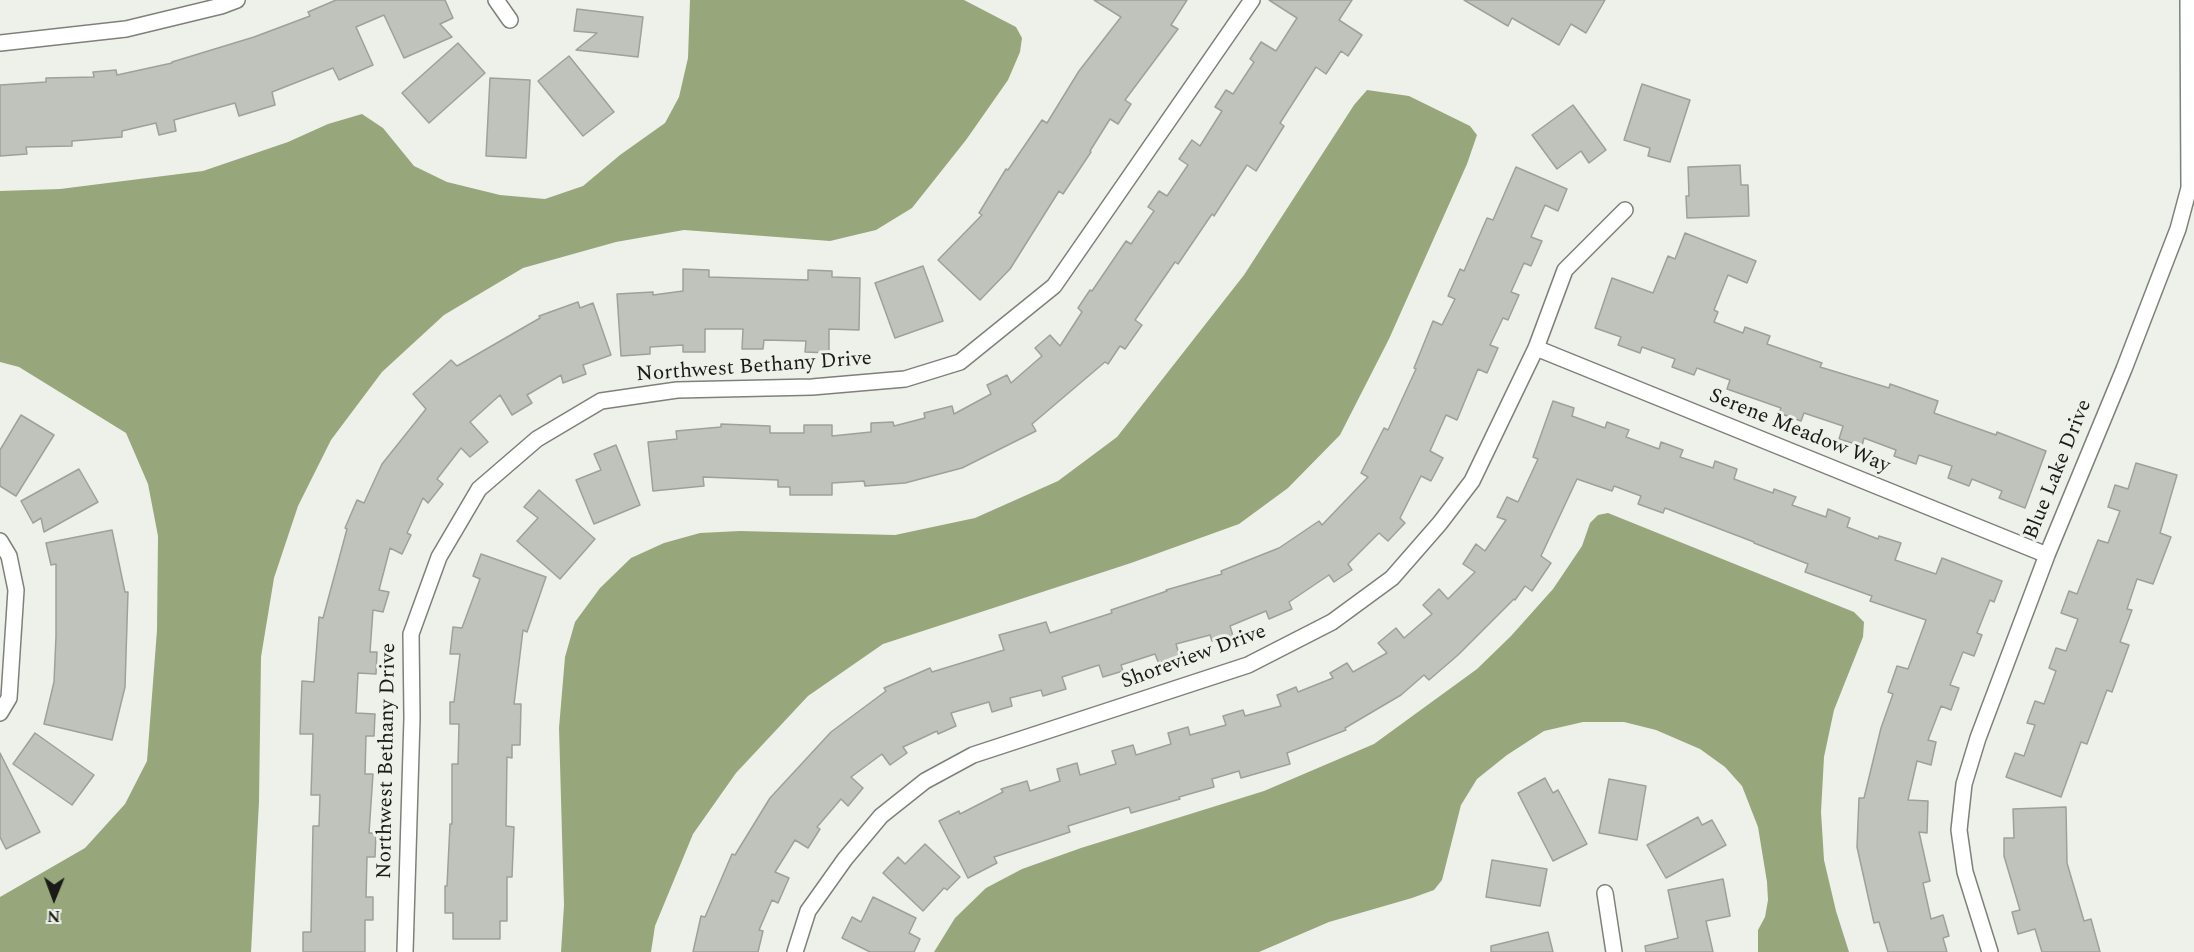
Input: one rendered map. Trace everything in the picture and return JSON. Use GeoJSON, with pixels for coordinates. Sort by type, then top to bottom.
{"type":"FeatureCollection","features":[{"type":"Feature","properties":{"kind":"street"},"geometry":{"type":"LineString","coordinates":[[0,43],[126,29],[237,0]]}},
{"type":"Feature","properties":{"kind":"street"},"geometry":{"type":"LineString","coordinates":[[496,0],[510,20]]}},
{"type":"Feature","properties":{"kind":"street","name":"Northwest Bethany Drive"},"geometry":{"type":"LineString","coordinates":[[405,952],[412,718],[411,634],[439,557],[479,489],[537,439],[601,401],[677,390],[812,387],[905,379],[960,363],[1054,286],[1252,0]]}},
{"type":"Feature","properties":{"kind":"street","name":"Blue Lake Drive"},"geometry":{"type":"LineString","coordinates":[[1990,952],[1965,872],[1959,830],[1964,784],[1978,738],[2047,555],[2178,229],[2188,188],[2188,0]]}},
{"type":"Feature","properties":{"kind":"street","name":"Shoreview Drive"},"geometry":{"type":"LineString","coordinates":[[795,952],[808,911],[845,859],[881,816],[925,781],[973,755],[1248,665],[1332,622],[1392,578],[1440,523],[1472,481],[1536,348],[1565,270],[1625,210]]}},
{"type":"Feature","properties":{"kind":"street","name":"Serene Meadow Way"},"geometry":{"type":"LineString","coordinates":[[1536,348],[2047,555]]}},
{"type":"Feature","properties":{"kind":"street"},"geometry":{"type":"LineString","coordinates":[[0,541],[9,556],[16,591],[9,698],[0,713]]}},
{"type":"Feature","properties":{"kind":"street"},"geometry":{"type":"LineString","coordinates":[[1605,893],[1614,952]]}},
{"type":"Feature","properties":{"kind":"shaded area"},"geometry":{"type":"Polygon","coordinates":[[[690,0],[964,0],[1016,27],[1022,38],[1020,52],[1008,80],[966,140],[912,208],[876,230],[830,241],[684,230],[616,242],[523,268],[444,315],[382,372],[331,440],[298,506],[274,578],[261,657],[259,802],[251,952],[0,952],[0,897],[85,848],[125,804],[147,761],[157,630],[158,536],[148,484],[126,433],[19,367],[0,362],[0,191],[60,189],[203,171],[288,142],[328,124],[362,114],[383,128],[414,166],[447,182],[500,195],[545,199],[583,186],[620,155],[665,123],[679,97],[688,58],[690,0]]]}},
{"type":"Feature","properties":{"kind":"shaded area"},"geometry":{"type":"Polygon","coordinates":[[[1367,90],[1409,96],[1470,126],[1477,135],[1467,164],[1389,339],[1340,435],[1288,488],[1239,524],[1131,563],[883,644],[808,696],[736,773],[693,834],[655,926],[651,952],[561,952],[564,905],[559,728],[565,657],[575,622],[600,588],[631,558],[664,543],[700,533],[740,531],[895,535],[975,518],[1058,481],[1117,437],[1244,275],[1354,105],[1367,90]]]}},
{"type":"Feature","properties":{"kind":"shaded area"},"geometry":{"type":"Polygon","coordinates":[[[1608,513],[1854,612],[1864,622],[1863,637],[1834,710],[1824,757],[1821,812],[1824,860],[1849,952],[1758,952],[1758,930],[1765,917],[1768,900],[1767,882],[1758,827],[1742,786],[1725,767],[1700,749],[1656,730],[1624,722],[1583,722],[1544,731],[1507,755],[1477,779],[1461,805],[1442,880],[1434,890],[1412,898],[1329,922],[1259,952],[934,952],[955,918],[986,888],[1022,869],[1081,848],[1264,791],[1374,744],[1477,669],[1511,636],[1553,589],[1582,546],[1590,523],[1598,515],[1608,513]]]}},
{"type":"Feature","properties":{"kind":"building"},"geometry":{"type":"Polygon","coordinates":[[[336,0],[445,0],[453,18],[440,24],[452,37],[404,58],[384,15],[356,27],[373,65],[339,80],[333,68],[272,92],[275,105],[239,116],[235,103],[174,120],[176,131],[159,135],[156,123],[122,131],[122,137],[72,141],[72,146],[26,147],[27,154],[0,156],[0,85],[46,82],[46,78],[94,77],[93,72],[116,70],[117,75],[172,63],[254,37],[310,16],[308,12],[336,0]]]}},
{"type":"Feature","properties":{"kind":"building"},"geometry":{"type":"Polygon","coordinates":[[[1094,0],[1187,0],[1171,25],[1178,29],[1125,100],[1131,104],[1118,124],[1110,119],[1063,194],[1059,191],[1010,269],[980,300],[938,260],[982,215],[979,213],[1006,169],[1008,170],[1042,120],[1047,123],[1079,71],[1121,17],[1094,0]]]}},
{"type":"Feature","properties":{"kind":"building"},"geometry":{"type":"Polygon","coordinates":[[[1269,0],[1352,0],[1339,20],[1362,35],[1348,56],[1341,51],[1326,74],[1316,67],[1280,123],[1284,126],[1256,171],[1247,165],[1214,216],[1212,214],[1178,264],[1175,262],[1135,320],[1142,325],[1125,349],[1120,346],[1108,364],[1105,362],[1032,424],[1036,431],[962,468],[905,483],[865,486],[864,481],[832,483],[832,495],[790,495],[790,487],[778,487],[778,480],[703,477],[704,486],[653,491],[648,442],[677,439],[676,431],[721,427],[721,424],[770,426],[770,433],[804,433],[804,425],[832,425],[832,436],[871,432],[871,423],[893,422],[894,426],[925,418],[924,413],[952,406],[954,414],[991,394],[987,385],[1007,375],[1011,383],[1042,356],[1035,348],[1050,335],[1060,346],[1082,312],[1078,308],[1090,290],[1092,291],[1126,241],[1131,244],[1154,211],[1148,207],[1159,191],[1167,196],[1188,165],[1179,159],[1192,140],[1200,146],[1222,111],[1215,107],[1226,90],[1233,94],[1254,62],[1250,59],[1261,42],[1276,51],[1297,18],[1269,0]]]}},
{"type":"Feature","properties":{"kind":"building"},"geometry":{"type":"Polygon","coordinates":[[[1464,0],[1605,0],[1586,33],[1571,24],[1559,45],[1512,18],[1508,26],[1464,0]]]}},
{"type":"Feature","properties":{"kind":"building"},"geometry":{"type":"Polygon","coordinates":[[[577,9],[643,17],[638,57],[576,50],[597,33],[574,31],[577,9]]]}},
{"type":"Feature","properties":{"kind":"building"},"geometry":{"type":"Polygon","coordinates":[[[458,43],[485,73],[429,123],[402,93],[458,43]]]}},
{"type":"Feature","properties":{"kind":"building"},"geometry":{"type":"Polygon","coordinates":[[[569,56],[614,112],[583,136],[538,81],[569,56]]]}},
{"type":"Feature","properties":{"kind":"building"},"geometry":{"type":"Polygon","coordinates":[[[490,78],[530,80],[526,158],[486,156],[490,78]]]}},
{"type":"Feature","properties":{"kind":"building"},"geometry":{"type":"Polygon","coordinates":[[[1642,84],[1690,100],[1670,162],[1648,156],[1650,148],[1624,140],[1642,84]]]}},
{"type":"Feature","properties":{"kind":"building"},"geometry":{"type":"Polygon","coordinates":[[[1573,105],[1606,150],[1589,163],[1581,151],[1557,169],[1532,135],[1573,105]]]}},
{"type":"Feature","properties":{"kind":"building"},"geometry":{"type":"Polygon","coordinates":[[[1740,165],[1741,185],[1748,185],[1749,216],[1687,218],[1688,167],[1740,165]]]}},
{"type":"Feature","properties":{"kind":"building"},"geometry":{"type":"Polygon","coordinates":[[[1516,167],[1567,189],[1558,211],[1545,205],[1531,237],[1542,241],[1531,266],[1524,263],[1511,292],[1519,295],[1508,320],[1503,318],[1490,345],[1498,348],[1487,373],[1478,369],[1457,420],[1446,415],[1430,451],[1443,458],[1431,481],[1421,476],[1400,518],[1405,523],[1388,541],[1379,533],[1348,564],[1352,570],[1334,582],[1329,575],[1289,602],[1292,609],[1269,619],[1266,611],[1230,626],[1233,636],[1212,641],[1210,635],[1176,644],[1180,657],[1159,664],[1155,654],[1121,665],[1123,671],[1103,677],[1099,665],[1062,677],[1066,689],[1043,696],[1041,690],[1010,698],[1012,706],[992,712],[989,702],[951,713],[956,726],[938,734],[937,731],[903,747],[907,753],[890,765],[882,754],[851,777],[863,788],[848,806],[841,799],[817,827],[820,829],[808,848],[795,840],[775,872],[789,878],[778,903],[772,900],[759,930],[763,931],[758,952],[693,952],[701,916],[705,917],[732,854],[735,855],[770,798],[831,732],[886,691],[884,688],[930,668],[932,672],[1004,650],[999,635],[1046,622],[1050,633],[1112,613],[1111,610],[1166,590],[1222,574],[1221,571],[1279,548],[1319,521],[1322,525],[1368,477],[1361,473],[1384,428],[1388,430],[1416,369],[1414,368],[1433,321],[1442,325],[1455,299],[1448,296],[1460,269],[1464,271],[1487,218],[1493,220],[1516,167]]]}},
{"type":"Feature","properties":{"kind":"building"},"geometry":{"type":"Polygon","coordinates":[[[1685,233],[1756,261],[1747,283],[1728,275],[1714,310],[1718,312],[1714,322],[1743,333],[1745,327],[1770,336],[1767,344],[1822,363],[1820,367],[1889,388],[1890,384],[1938,401],[1934,413],[1996,435],[1997,432],[2046,451],[2025,508],[1999,498],[2002,491],[1972,479],[1969,486],[1948,478],[1952,466],[1919,455],[1916,464],[1894,456],[1896,450],[1864,438],[1862,446],[1839,439],[1843,426],[1804,413],[1801,421],[1779,413],[1781,408],[1727,389],[1730,380],[1697,368],[1694,375],[1672,367],[1675,359],[1642,347],[1640,353],[1618,345],[1621,337],[1595,328],[1612,278],[1653,293],[1668,256],[1675,259],[1685,233]]]}},
{"type":"Feature","properties":{"kind":"building"},"geometry":{"type":"Polygon","coordinates":[[[923,266],[943,321],[895,338],[875,283],[923,266]]]}},
{"type":"Feature","properties":{"kind":"building"},"geometry":{"type":"Polygon","coordinates":[[[683,269],[709,270],[709,277],[808,280],[808,270],[832,271],[832,277],[860,278],[859,330],[829,329],[829,353],[805,352],[806,341],[764,340],[763,349],[742,349],[743,329],[705,329],[705,352],[683,352],[683,345],[650,347],[650,354],[621,356],[617,294],[653,292],[653,295],[683,291],[683,269]]]}},
{"type":"Feature","properties":{"kind":"building"},"geometry":{"type":"Polygon","coordinates":[[[578,302],[580,308],[593,303],[611,355],[583,365],[586,374],[563,383],[561,375],[527,395],[532,403],[512,415],[500,395],[470,422],[488,442],[470,457],[461,448],[437,479],[443,484],[428,503],[423,498],[407,533],[411,535],[402,554],[390,548],[379,590],[389,592],[383,612],[373,610],[370,652],[377,652],[376,674],[358,673],[356,713],[375,714],[374,736],[366,736],[365,774],[373,774],[369,833],[376,833],[375,857],[367,857],[366,897],[373,897],[373,920],[365,920],[365,952],[303,952],[303,932],[311,932],[313,826],[319,826],[320,795],[311,795],[313,734],[300,734],[302,681],[314,682],[319,617],[323,618],[347,529],[345,528],[357,500],[364,503],[382,464],[426,409],[413,394],[451,360],[457,366],[540,318],[539,316],[578,302]]]}},
{"type":"Feature","properties":{"kind":"building"},"geometry":{"type":"Polygon","coordinates":[[[1553,401],[1574,408],[1572,416],[1605,428],[1607,422],[1629,430],[1626,437],[1659,449],[1661,442],[1683,450],[1680,457],[1713,468],[1715,461],[1737,469],[1734,479],[1773,493],[1774,489],[1796,497],[1792,505],[1826,517],[1828,509],[1850,518],[1847,527],[1878,539],[1879,536],[1901,543],[1895,560],[1936,574],[1942,558],[2002,581],[1994,602],[1990,600],[1977,633],[1982,635],[1974,656],[1963,652],[1950,685],[1959,688],[1951,710],[1941,706],[1928,740],[1936,742],[1931,765],[1917,761],[1908,800],[1928,801],[1927,833],[1919,832],[1930,881],[1923,883],[1931,919],[1943,915],[1949,936],[1943,938],[1947,952],[1888,952],[1879,922],[1874,923],[1857,847],[1859,798],[1864,798],[1881,728],[1893,694],[1888,692],[1897,666],[1908,669],[1926,620],[1870,601],[1872,596],[1805,572],[1808,564],[1754,542],[1665,508],[1663,513],[1638,504],[1641,496],[1614,486],[1612,491],[1577,479],[1541,556],[1551,563],[1532,591],[1525,586],[1515,600],[1429,680],[1424,675],[1401,695],[1345,728],[1346,730],[1287,753],[1290,764],[1241,778],[1239,771],[1212,779],[1214,787],[1179,797],[1180,799],[1131,813],[1129,807],[1068,826],[1070,832],[994,857],[997,863],[968,878],[939,821],[959,811],[960,814],[1003,792],[1001,789],[1027,781],[1030,791],[1060,781],[1057,769],[1077,763],[1080,775],[1116,764],[1112,751],[1133,745],[1136,755],[1171,744],[1168,733],[1188,727],[1190,735],[1226,725],[1223,716],[1243,710],[1245,716],[1281,706],[1277,695],[1296,687],[1298,692],[1333,678],[1330,673],[1347,663],[1353,672],[1387,653],[1378,643],[1396,628],[1404,638],[1432,614],[1423,605],[1439,589],[1448,599],[1475,572],[1463,564],[1476,544],[1485,551],[1506,520],[1497,517],[1507,497],[1518,502],[1538,459],[1533,457],[1553,401]]]}},
{"type":"Feature","properties":{"kind":"building"},"geometry":{"type":"Polygon","coordinates":[[[21,415],[54,435],[16,496],[0,486],[0,450],[21,415]]]}},
{"type":"Feature","properties":{"kind":"building"},"geometry":{"type":"Polygon","coordinates":[[[616,445],[640,505],[594,524],[576,480],[601,470],[594,454],[616,445]]]}},
{"type":"Feature","properties":{"kind":"building"},"geometry":{"type":"Polygon","coordinates":[[[2136,463],[2177,475],[2160,533],[2171,537],[2153,584],[2137,579],[2127,609],[2132,610],[2120,642],[2129,645],[2112,692],[2107,690],[2087,744],[2081,742],[2061,797],[2006,777],[2015,753],[2024,756],[2035,725],[2027,723],[2035,701],[2044,704],[2056,671],[2049,668],[2056,648],[2066,651],[2078,619],[2061,613],[2069,591],[2077,594],[2098,540],[2108,543],[2120,511],[2108,507],[2115,485],[2128,489],[2136,463]]]}},
{"type":"Feature","properties":{"kind":"building"},"geometry":{"type":"Polygon","coordinates":[[[79,469],[98,502],[44,532],[41,518],[33,523],[21,501],[79,469]]]}},
{"type":"Feature","properties":{"kind":"building"},"geometry":{"type":"Polygon","coordinates":[[[539,490],[595,539],[560,579],[517,541],[538,518],[524,507],[539,490]]]}},
{"type":"Feature","properties":{"kind":"building"},"geometry":{"type":"Polygon","coordinates":[[[112,530],[125,592],[128,592],[125,687],[112,740],[44,724],[54,682],[56,636],[56,564],[51,565],[46,543],[112,530]]]}},
{"type":"Feature","properties":{"kind":"building"},"geometry":{"type":"Polygon","coordinates":[[[481,554],[546,577],[527,632],[523,630],[514,704],[521,704],[520,745],[512,745],[512,758],[507,757],[506,826],[514,827],[512,877],[507,877],[507,921],[500,921],[500,939],[453,939],[453,913],[445,913],[445,886],[447,886],[450,824],[452,824],[452,764],[458,764],[459,724],[450,724],[450,702],[454,702],[460,654],[450,654],[453,627],[462,628],[480,579],[473,576],[481,554]]]}},
{"type":"Feature","properties":{"kind":"building"},"geometry":{"type":"Polygon","coordinates":[[[35,733],[94,775],[72,805],[13,764],[35,733]]]}},
{"type":"Feature","properties":{"kind":"building"},"geometry":{"type":"Polygon","coordinates":[[[0,753],[40,832],[6,849],[0,837],[0,753]]]}},
{"type":"Feature","properties":{"kind":"building"},"geometry":{"type":"Polygon","coordinates":[[[1545,778],[1553,793],[1558,790],[1587,844],[1553,861],[1518,793],[1545,778]]]}},
{"type":"Feature","properties":{"kind":"building"},"geometry":{"type":"Polygon","coordinates":[[[1609,779],[1646,786],[1637,840],[1599,833],[1609,779]]]}},
{"type":"Feature","properties":{"kind":"building"},"geometry":{"type":"Polygon","coordinates":[[[2066,807],[2067,863],[2084,921],[2091,919],[2100,952],[2042,952],[2035,929],[2018,934],[2012,912],[2020,910],[2004,856],[2004,838],[2014,838],[2013,809],[2066,807]]]}},
{"type":"Feature","properties":{"kind":"building"},"geometry":{"type":"Polygon","coordinates":[[[1698,817],[1702,825],[1712,820],[1726,845],[1666,878],[1647,845],[1698,817]]]}},
{"type":"Feature","properties":{"kind":"building"},"geometry":{"type":"Polygon","coordinates":[[[925,844],[960,877],[947,890],[944,888],[923,911],[883,873],[898,857],[905,864],[925,844]]]}},
{"type":"Feature","properties":{"kind":"building"},"geometry":{"type":"Polygon","coordinates":[[[1492,860],[1547,869],[1540,906],[1486,897],[1492,860]]]}},
{"type":"Feature","properties":{"kind":"building"},"geometry":{"type":"Polygon","coordinates":[[[1723,879],[1730,916],[1706,921],[1713,952],[1646,952],[1645,946],[1678,938],[1668,890],[1723,879]]]}},
{"type":"Feature","properties":{"kind":"building"},"geometry":{"type":"Polygon","coordinates":[[[873,897],[916,918],[909,933],[920,939],[914,952],[870,952],[842,938],[852,917],[861,922],[873,897]]]}},
{"type":"Feature","properties":{"kind":"building"},"geometry":{"type":"Polygon","coordinates":[[[1548,932],[1553,952],[1491,952],[1491,946],[1548,932]]]}}]}
